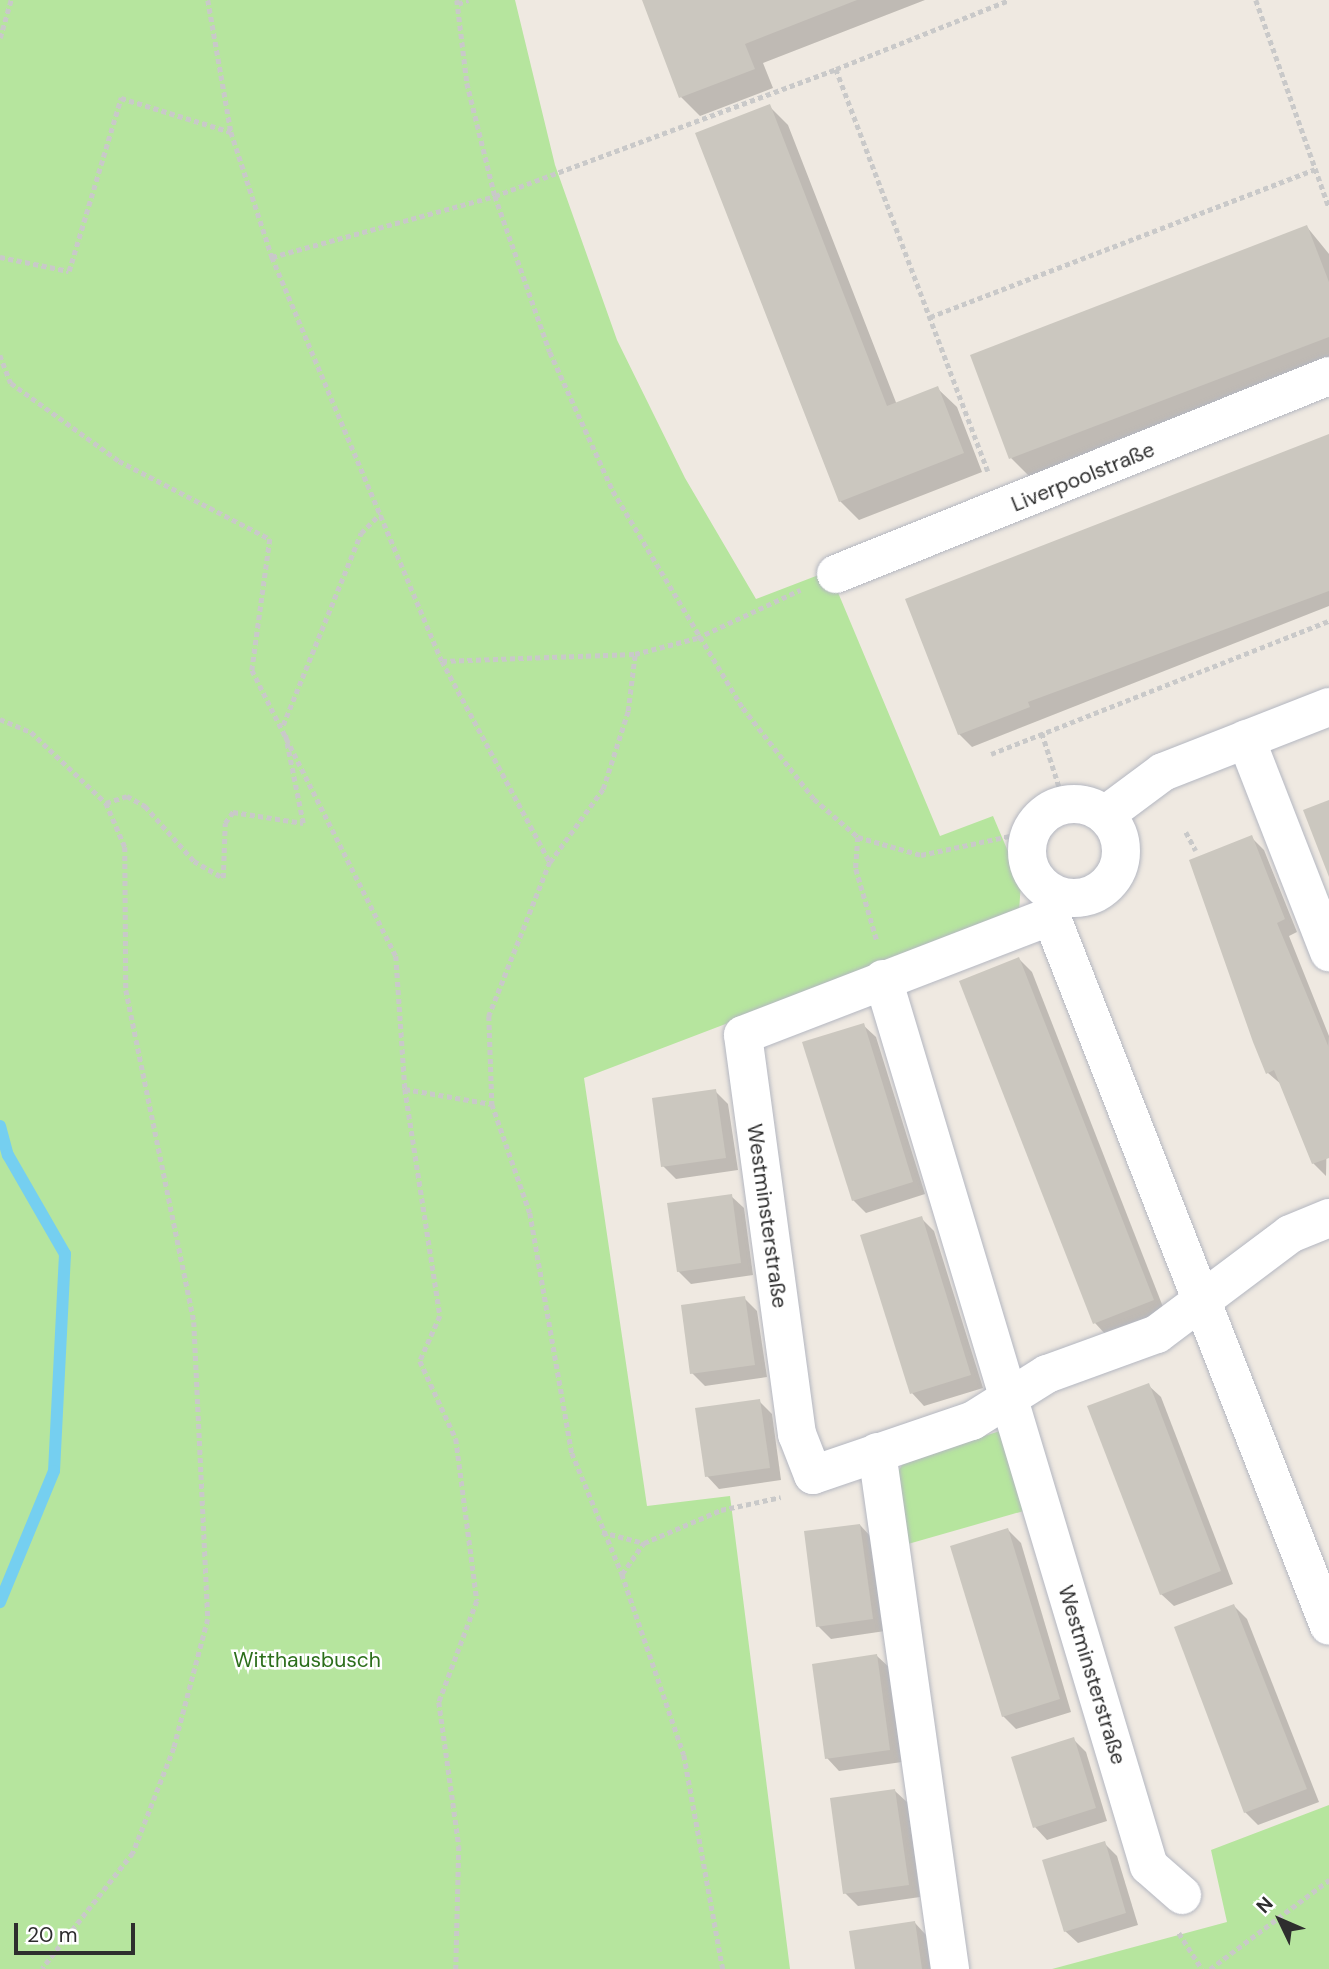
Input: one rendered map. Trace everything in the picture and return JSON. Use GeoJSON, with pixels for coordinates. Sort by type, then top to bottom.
{"type":"FeatureCollection","features":[{"type":"Feature","properties":{"kind":"street","name":"Liverpoolstraße"},"geometry":{"type":"LineString","coordinates":[[836,574],[1003,510],[1329,376]]}},
{"type":"Feature","properties":{"kind":"street"},"geometry":{"type":"LineString","coordinates":[[1329,707],[1163,772],[1105,815],[1065,805],[1042,816],[1028,839],[1029,867],[1054,906],[1329,1626]]}},
{"type":"Feature","properties":{"kind":"street"},"geometry":{"type":"LineString","coordinates":[[1246,739],[1329,952]]}},
{"type":"Feature","properties":{"kind":"street","name":"Westminsterstraße"},"geometry":{"type":"LineString","coordinates":[[813,1475],[797,1434],[743,1035],[1054,906],[1086,897],[1121,881],[1121,855],[1105,815]]}},
{"type":"Feature","properties":{"kind":"street","name":"Westminsterstraße"},"geometry":{"type":"LineString","coordinates":[[883,979],[1149,1866],[1182,1895]]}},
{"type":"Feature","properties":{"kind":"street"},"geometry":{"type":"LineString","coordinates":[[813,1475],[1010,1401],[1047,1374],[1157,1334],[1201,1296],[1290,1234],[1329,1218]]}},
{"type":"Feature","properties":{"kind":"street"},"geometry":{"type":"LineString","coordinates":[[877,1452],[950,1969]]}},
{"type":"Feature","properties":{"kind":"path"},"geometry":{"type":"LineString","coordinates":[[0,38],[11,0]]}},
{"type":"Feature","properties":{"kind":"path"},"geometry":{"type":"LineString","coordinates":[[208,0],[231,132],[272,257],[442,661],[550,862]]}},
{"type":"Feature","properties":{"kind":"path"},"geometry":{"type":"LineString","coordinates":[[468,0],[458,2],[467,83],[495,196],[586,438],[697,638],[780,758],[858,837],[922,855],[1010,836],[1028,839]]}},
{"type":"Feature","properties":{"kind":"path"},"geometry":{"type":"LineString","coordinates":[[272,257],[495,196],[836,69],[1009,0]]}},
{"type":"Feature","properties":{"kind":"path"},"geometry":{"type":"LineString","coordinates":[[1256,0],[1329,207]]}},
{"type":"Feature","properties":{"kind":"path"},"geometry":{"type":"LineString","coordinates":[[836,69],[1003,510]]}},
{"type":"Feature","properties":{"kind":"path"},"geometry":{"type":"LineString","coordinates":[[0,257],[69,271],[121,98],[231,132]]}},
{"type":"Feature","properties":{"kind":"path"},"geometry":{"type":"LineString","coordinates":[[930,317],[1315,169]]}},
{"type":"Feature","properties":{"kind":"path"},"geometry":{"type":"LineString","coordinates":[[0,355],[11,383],[119,461],[270,539],[252,670],[283,726],[396,956],[405,1089],[440,1316],[420,1361],[456,1438],[477,1601],[439,1702],[459,1846],[456,1969]]}},
{"type":"Feature","properties":{"kind":"path"},"geometry":{"type":"LineString","coordinates":[[106,803],[127,796],[145,806],[194,861],[223,878],[225,823],[233,812],[303,823],[283,726],[361,533],[380,514]]}},
{"type":"Feature","properties":{"kind":"path"},"geometry":{"type":"LineString","coordinates":[[442,661],[635,654],[697,638],[836,574]]}},
{"type":"Feature","properties":{"kind":"path"},"geometry":{"type":"LineString","coordinates":[[991,754],[1329,621]]}},
{"type":"Feature","properties":{"kind":"path"},"geometry":{"type":"LineString","coordinates":[[635,654],[628,711],[603,789],[550,862],[489,1016],[492,1104],[530,1213],[572,1453],[602,1532],[622,1574],[684,1755],[723,1969]]}},
{"type":"Feature","properties":{"kind":"path"},"geometry":{"type":"LineString","coordinates":[[0,719],[32,732],[106,803],[125,847],[126,990],[194,1322],[208,1619],[174,1748],[133,1853],[42,1969]]}},
{"type":"Feature","properties":{"kind":"path"},"geometry":{"type":"LineString","coordinates":[[1042,733],[1065,805]]}},
{"type":"Feature","properties":{"kind":"path"},"geometry":{"type":"LineString","coordinates":[[1186,832],[1196,851]]}},
{"type":"Feature","properties":{"kind":"path"},"geometry":{"type":"LineString","coordinates":[[858,837],[856,869],[885,965],[883,979]]}},
{"type":"Feature","properties":{"kind":"path"},"geometry":{"type":"LineString","coordinates":[[405,1089],[492,1104]]}},
{"type":"Feature","properties":{"kind":"path"},"geometry":{"type":"LineString","coordinates":[[622,1574],[644,1543],[721,1510],[787,1495],[813,1475]]}},
{"type":"Feature","properties":{"kind":"path"},"geometry":{"type":"LineString","coordinates":[[602,1532],[644,1543]]}},
{"type":"Feature","properties":{"kind":"path"},"geometry":{"type":"LineString","coordinates":[[1210,1969],[1329,1880]]}},
{"type":"Feature","properties":{"kind":"green space","name":"Witthausbusch"},"geometry":{"type":"Polygon","coordinates":[[[0,0],[515,0],[555,165],[617,340],[685,478],[756,599],[829,571],[940,836],[993,816],[1021,882],[1019,912],[584,1078],[647,1506],[730,1496],[790,1969],[0,1969],[0,0]]]}},
{"type":"Feature","properties":{"kind":"green space"},"geometry":{"type":"Polygon","coordinates":[[[1006,1429],[1027,1510],[901,1546],[893,1479],[904,1462],[1006,1429]]]}},
{"type":"Feature","properties":{"kind":"green space"},"geometry":{"type":"Polygon","coordinates":[[[1329,1805],[1329,1969],[1052,1969],[1227,1922],[1211,1850],[1329,1805]]]}},
{"type":"Feature","properties":{"kind":"building"},"geometry":{"type":"Polygon","coordinates":[[[642,0],[857,0],[745,44],[755,69],[679,98],[642,0]]]}},
{"type":"Feature","properties":{"kind":"building"},"geometry":{"type":"Polygon","coordinates":[[[770,104],[887,406],[938,386],[964,453],[839,502],[695,133],[770,104]]]}},
{"type":"Feature","properties":{"kind":"building"},"geometry":{"type":"Polygon","coordinates":[[[1307,225],[1329,282],[1329,337],[1009,459],[970,355],[1307,225]]]}},
{"type":"Feature","properties":{"kind":"building"},"geometry":{"type":"Polygon","coordinates":[[[1329,434],[1329,591],[1028,702],[1030,707],[958,735],[905,599],[1329,434]]]}},
{"type":"Feature","properties":{"kind":"building"},"geometry":{"type":"Polygon","coordinates":[[[1329,800],[1329,877],[1303,810],[1329,800]]]}},
{"type":"Feature","properties":{"kind":"building"},"geometry":{"type":"Polygon","coordinates":[[[1252,835],[1285,919],[1277,923],[1329,1048],[1329,1158],[1312,1164],[1274,1070],[1266,1074],[1253,1042],[1189,860],[1252,835]]]}},
{"type":"Feature","properties":{"kind":"building"},"geometry":{"type":"Polygon","coordinates":[[[1019,957],[1154,1300],[1093,1324],[959,981],[1019,957]]]}},
{"type":"Feature","properties":{"kind":"building"},"geometry":{"type":"Polygon","coordinates":[[[864,1023],[913,1182],[852,1201],[802,1042],[864,1023]]]}},
{"type":"Feature","properties":{"kind":"building"},"geometry":{"type":"Polygon","coordinates":[[[716,1089],[726,1158],[661,1167],[652,1098],[716,1089]]]}},
{"type":"Feature","properties":{"kind":"building"},"geometry":{"type":"Polygon","coordinates":[[[732,1194],[741,1263],[677,1272],[667,1203],[732,1194]]]}},
{"type":"Feature","properties":{"kind":"building"},"geometry":{"type":"Polygon","coordinates":[[[922,1216],[971,1375],[910,1394],[860,1235],[922,1216]]]}},
{"type":"Feature","properties":{"kind":"building"},"geometry":{"type":"Polygon","coordinates":[[[745,1296],[755,1365],[690,1374],[681,1305],[745,1296]]]}},
{"type":"Feature","properties":{"kind":"building"},"geometry":{"type":"Polygon","coordinates":[[[1149,1383],[1221,1571],[1160,1595],[1087,1406],[1149,1383]]]}},
{"type":"Feature","properties":{"kind":"building"},"geometry":{"type":"Polygon","coordinates":[[[760,1399],[770,1468],[705,1477],[695,1408],[760,1399]]]}},
{"type":"Feature","properties":{"kind":"building"},"geometry":{"type":"Polygon","coordinates":[[[860,1524],[873,1619],[816,1627],[804,1531],[860,1524]]]}},
{"type":"Feature","properties":{"kind":"building"},"geometry":{"type":"Polygon","coordinates":[[[1008,1528],[1060,1699],[1002,1717],[950,1546],[1008,1528]]]}},
{"type":"Feature","properties":{"kind":"building"},"geometry":{"type":"Polygon","coordinates":[[[1234,1604],[1307,1789],[1244,1813],[1174,1627],[1234,1604]]]}},
{"type":"Feature","properties":{"kind":"building"},"geometry":{"type":"Polygon","coordinates":[[[877,1654],[890,1750],[825,1759],[812,1664],[877,1654]]]}},
{"type":"Feature","properties":{"kind":"building"},"geometry":{"type":"Polygon","coordinates":[[[1074,1737],[1096,1808],[1033,1828],[1011,1757],[1074,1737]]]}},
{"type":"Feature","properties":{"kind":"building"},"geometry":{"type":"Polygon","coordinates":[[[895,1789],[909,1885],[843,1894],[830,1798],[895,1789]]]}},
{"type":"Feature","properties":{"kind":"building"},"geometry":{"type":"Polygon","coordinates":[[[1105,1841],[1126,1913],[1064,1932],[1042,1860],[1105,1841]]]}},
{"type":"Feature","properties":{"kind":"building"},"geometry":{"type":"Polygon","coordinates":[[[915,1921],[922,1969],[855,1969],[849,1931],[915,1921]]]}},
{"type":"Feature","properties":{"kind":"waterway"},"geometry":{"type":"LineString","coordinates":[[0,1126],[8,1155],[65,1254],[54,1471],[0,1602]]}}]}
